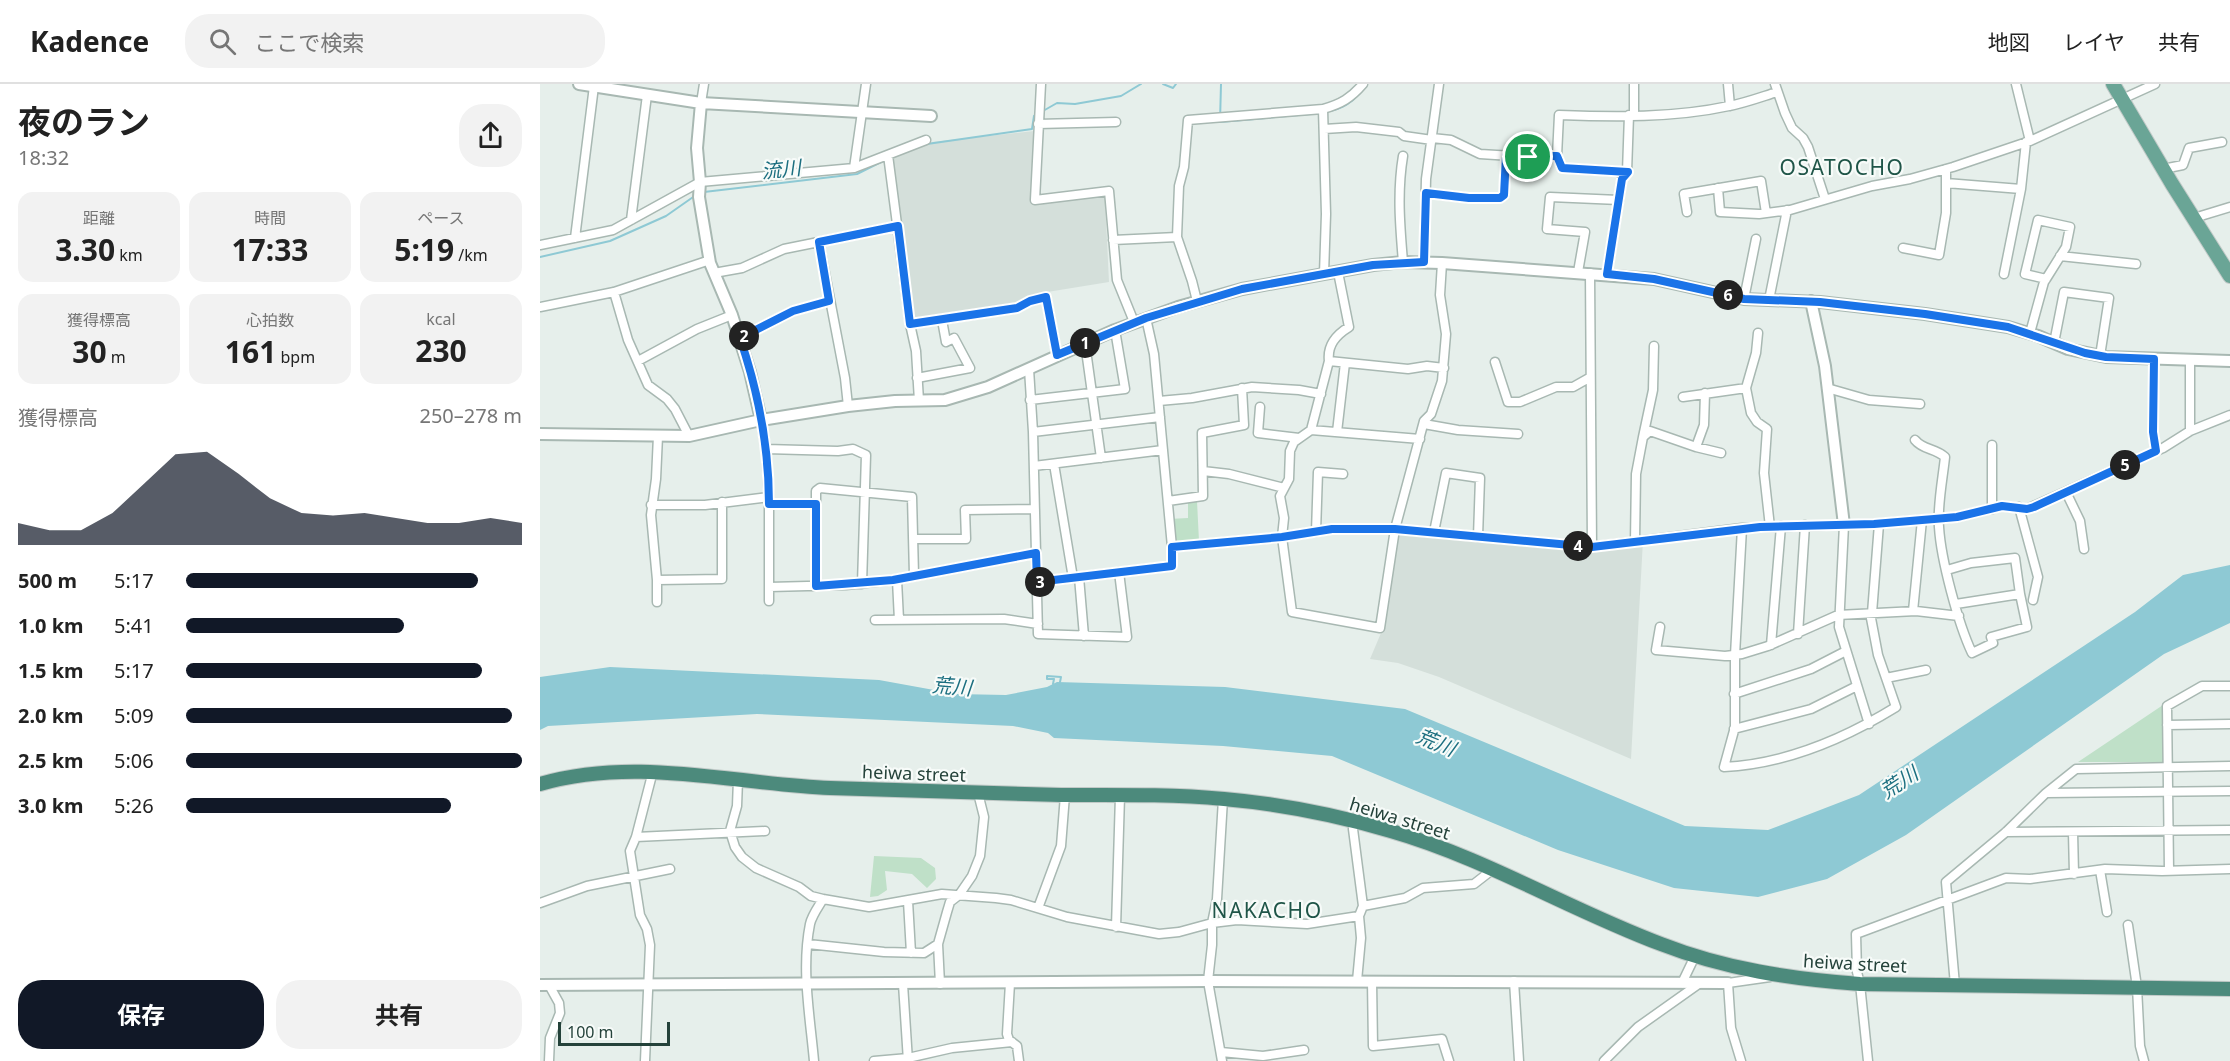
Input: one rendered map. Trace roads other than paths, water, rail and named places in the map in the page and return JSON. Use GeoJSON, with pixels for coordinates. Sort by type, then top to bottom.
{"type":"FeatureCollection","features":[{"type":"Feature","properties":{"kind":"highway","name":"heiwa street"},"geometry":{"type":"LineString","coordinates":[[540,784],[583,774],[653,771],[825,788],[1223,799],[1354,820],[1427,843],[1639,936],[1695,956],[1777,976],[1860,984],[2230,989]]}},
{"type":"Feature","properties":{"kind":"main road"},"geometry":{"type":"LineString","coordinates":[[2113,84],[2230,276]]}},
{"type":"Feature","properties":{"kind":"street"},"geometry":{"type":"LineString","coordinates":[[579,84],[701,103],[931,116]]}},
{"type":"Feature","properties":{"kind":"street"},"geometry":{"type":"LineString","coordinates":[[704,84],[697,148],[700,189],[710,260],[740,338],[750,372],[766,449],[769,500],[769,601]]}},
{"type":"Feature","properties":{"kind":"street"},"geometry":{"type":"LineString","coordinates":[[854,168],[866,84]]}},
{"type":"Feature","properties":{"kind":"street"},"geometry":{"type":"LineString","coordinates":[[1041,84],[1035,200],[1109,191],[1117,280],[1134,322]]}},
{"type":"Feature","properties":{"kind":"street"},"geometry":{"type":"LineString","coordinates":[[1197,302],[1177,237],[1179,186],[1184,167],[1188,120],[1323,109],[1340,104],[1351,97],[1363,84]]}},
{"type":"Feature","properties":{"kind":"street"},"geometry":{"type":"LineString","coordinates":[[1424,262],[1426,193],[1439,84]]}},
{"type":"Feature","properties":{"kind":"street"},"geometry":{"type":"LineString","coordinates":[[1607,274],[1622,179],[1628,172],[1634,84]]}},
{"type":"Feature","properties":{"kind":"street"},"geometry":{"type":"LineString","coordinates":[[1728,84],[1730,106]]}},
{"type":"Feature","properties":{"kind":"street"},"geometry":{"type":"LineString","coordinates":[[2004,274],[2028,141],[2016,84]]}},
{"type":"Feature","properties":{"kind":"street"},"geometry":{"type":"LineString","coordinates":[[1718,188],[1720,212],[1766,213],[1787,210],[1872,186],[1946,169],[2028,141],[2155,84]]}},
{"type":"Feature","properties":{"kind":"street"},"geometry":{"type":"LineString","coordinates":[[575,238],[594,86]]}},
{"type":"Feature","properties":{"kind":"street"},"geometry":{"type":"LineString","coordinates":[[1628,172],[1562,168],[1557,156],[1559,115],[1687,112],[1730,106],[1776,88],[1792,128],[1803,138],[1808,147],[1825,199]]}},
{"type":"Feature","properties":{"kind":"street"},"geometry":{"type":"LineString","coordinates":[[631,220],[647,95]]}},
{"type":"Feature","properties":{"kind":"street"},"geometry":{"type":"LineString","coordinates":[[1323,109],[1326,214],[1324,274]]}},
{"type":"Feature","properties":{"kind":"street"},"geometry":{"type":"LineString","coordinates":[[1038,118],[1116,122]]}},
{"type":"Feature","properties":{"kind":"street"},"geometry":{"type":"LineString","coordinates":[[1324,129],[1356,127],[1399,132],[1404,136],[1451,140],[1480,154],[1557,156]]}},
{"type":"Feature","properties":{"kind":"street"},"geometry":{"type":"LineString","coordinates":[[540,245],[613,230],[700,189],[854,168],[888,157],[926,140]]}},
{"type":"Feature","properties":{"kind":"street"},"geometry":{"type":"LineString","coordinates":[[2163,169],[2183,165],[2189,148],[2222,142]]}},
{"type":"Feature","properties":{"kind":"street"},"geometry":{"type":"LineString","coordinates":[[1403,156],[1398,209],[1403,262]]}},
{"type":"Feature","properties":{"kind":"street"},"geometry":{"type":"LineString","coordinates":[[1426,193],[1500,198],[1504,195],[1506,156]]}},
{"type":"Feature","properties":{"kind":"street"},"geometry":{"type":"LineString","coordinates":[[888,157],[910,324],[916,351],[919,401]]}},
{"type":"Feature","properties":{"kind":"street"},"geometry":{"type":"LineString","coordinates":[[1903,248],[1939,255],[1946,213],[1946,169]]}},
{"type":"Feature","properties":{"kind":"street"},"geometry":{"type":"LineString","coordinates":[[1687,212],[1684,194],[1761,181],[1766,213]]}},
{"type":"Feature","properties":{"kind":"street"},"geometry":{"type":"LineString","coordinates":[[1946,183],[2021,189]]}},
{"type":"Feature","properties":{"kind":"street"},"geometry":{"type":"LineString","coordinates":[[1592,547],[1589,378],[1584,273],[1586,232],[1547,229],[1550,197],[1619,200]]}},
{"type":"Feature","properties":{"kind":"street"},"geometry":{"type":"LineString","coordinates":[[2194,218],[2230,207]]}},
{"type":"Feature","properties":{"kind":"street"},"geometry":{"type":"LineString","coordinates":[[1769,300],[1787,210]]}},
{"type":"Feature","properties":{"kind":"street"},"geometry":{"type":"LineString","coordinates":[[2030,333],[2046,279],[2066,247],[2070,227],[2038,220],[2025,274],[2046,279]]}},
{"type":"Feature","properties":{"kind":"street"},"geometry":{"type":"LineString","coordinates":[[714,273],[742,268],[784,249],[898,226]]}},
{"type":"Feature","properties":{"kind":"street"},"geometry":{"type":"LineString","coordinates":[[1113,240],[1177,237]]}},
{"type":"Feature","properties":{"kind":"street"},"geometry":{"type":"LineString","coordinates":[[1744,299],[1756,239]]}},
{"type":"Feature","properties":{"kind":"street"},"geometry":{"type":"LineString","coordinates":[[819,242],[845,378],[848,406]]}},
{"type":"Feature","properties":{"kind":"street"},"geometry":{"type":"LineString","coordinates":[[2060,256],[2136,264]]}},
{"type":"Feature","properties":{"kind":"street"},"geometry":{"type":"LineString","coordinates":[[540,307],[614,292],[710,260]]}},
{"type":"Feature","properties":{"kind":"street"},"geometry":{"type":"LineString","coordinates":[[540,434],[689,436],[761,420],[848,406],[895,401],[945,400],[969,394],[1134,322],[1197,302],[1242,289],[1403,262],[1607,274],[1654,279],[1744,299],[1811,301],[1925,314],[2008,327],[2030,333],[2068,349],[2100,356],[2230,361]]}},
{"type":"Feature","properties":{"kind":"street"},"geometry":{"type":"LineString","coordinates":[[1420,439],[1311,430],[1294,442],[1290,451],[1289,480],[1280,496],[1284,518],[1282,537],[1292,612],[1380,628],[1395,529],[1420,439],[1424,424],[1431,414],[1442,381],[1446,324],[1440,295],[1442,263]]}},
{"type":"Feature","properties":{"kind":"street"},"geometry":{"type":"LineString","coordinates":[[1311,430],[1329,361],[1328,353],[1335,336],[1349,327],[1338,272]]}},
{"type":"Feature","properties":{"kind":"street"},"geometry":{"type":"LineString","coordinates":[[614,292],[628,340],[648,384],[667,399],[675,409],[689,436]]}},
{"type":"Feature","properties":{"kind":"street"},"geometry":{"type":"LineString","coordinates":[[2054,343],[2064,292],[2109,298],[2100,356]]}},
{"type":"Feature","properties":{"kind":"street"},"geometry":{"type":"LineString","coordinates":[[910,324],[1017,308],[1030,301],[1046,297],[1057,355]]}},
{"type":"Feature","properties":{"kind":"street"},"geometry":{"type":"LineString","coordinates":[[740,338],[793,311],[829,301]]}},
{"type":"Feature","properties":{"kind":"street"},"geometry":{"type":"LineString","coordinates":[[1811,301],[1827,387],[1844,525],[1839,627],[1869,724]]}},
{"type":"Feature","properties":{"kind":"street"},"geometry":{"type":"LineString","coordinates":[[638,361],[697,329],[732,315]]}},
{"type":"Feature","properties":{"kind":"street"},"geometry":{"type":"LineString","coordinates":[[1037,582],[1172,566],[1154,354],[1146,318]]}},
{"type":"Feature","properties":{"kind":"street"},"geometry":{"type":"LineString","coordinates":[[918,378],[970,369],[954,338],[946,342],[942,320]]}},
{"type":"Feature","properties":{"kind":"street"},"geometry":{"type":"LineString","coordinates":[[1030,400],[1125,389],[1115,330]]}},
{"type":"Feature","properties":{"kind":"street"},"geometry":{"type":"LineString","coordinates":[[1758,333],[1756,353],[1746,387],[1751,412],[1756,422],[1767,429],[1764,473],[1770,526]]}},
{"type":"Feature","properties":{"kind":"street"},"geometry":{"type":"LineString","coordinates":[[1085,343],[1101,458]]}},
{"type":"Feature","properties":{"kind":"street"},"geometry":{"type":"LineString","coordinates":[[1635,542],[1636,474],[1653,390],[1654,346]]}},
{"type":"Feature","properties":{"kind":"street"},"geometry":{"type":"LineString","coordinates":[[2154,359],[2153,432],[2156,451]]}},
{"type":"Feature","properties":{"kind":"street"},"geometry":{"type":"LineString","coordinates":[[2190,360],[2190,431]]}},
{"type":"Feature","properties":{"kind":"street"},"geometry":{"type":"LineString","coordinates":[[1329,361],[1408,369],[1427,366],[1444,368]]}},
{"type":"Feature","properties":{"kind":"street"},"geometry":{"type":"LineString","coordinates":[[1495,362],[1508,402],[1520,402],[1556,387],[1573,387],[1589,378]]}},
{"type":"Feature","properties":{"kind":"street"},"geometry":{"type":"LineString","coordinates":[[1336,432],[1345,363]]}},
{"type":"Feature","properties":{"kind":"street"},"geometry":{"type":"LineString","coordinates":[[1029,369],[1034,432],[1038,634],[1127,637],[1119,572]]}},
{"type":"Feature","properties":{"kind":"street"},"geometry":{"type":"LineString","coordinates":[[1158,401],[1192,398],[1252,387],[1299,390],[1320,394]]}},
{"type":"Feature","properties":{"kind":"street"},"geometry":{"type":"LineString","coordinates":[[1683,397],[1746,387]]}},
{"type":"Feature","properties":{"kind":"street"},"geometry":{"type":"LineString","coordinates":[[1827,387],[1869,400],[1920,404]]}},
{"type":"Feature","properties":{"kind":"street"},"geometry":{"type":"LineString","coordinates":[[1168,501],[1203,496],[1203,433],[1244,426],[1242,388]]}},
{"type":"Feature","properties":{"kind":"street"},"geometry":{"type":"LineString","coordinates":[[1696,447],[1704,425],[1706,393]]}},
{"type":"Feature","properties":{"kind":"street"},"geometry":{"type":"LineString","coordinates":[[1260,407],[1258,433],[1299,438]]}},
{"type":"Feature","properties":{"kind":"street"},"geometry":{"type":"LineString","coordinates":[[1172,547],[1282,537],[1332,529],[1395,529],[1592,547],[1742,528],[1879,524],[1939,519],[2002,506],[2027,509],[2156,451],[2190,431],[2230,415]]}},
{"type":"Feature","properties":{"kind":"street"},"geometry":{"type":"LineString","coordinates":[[1034,432],[1160,417]]}},
{"type":"Feature","properties":{"kind":"street"},"geometry":{"type":"LineString","coordinates":[[1424,424],[1458,430],[1518,434]]}},
{"type":"Feature","properties":{"kind":"street"},"geometry":{"type":"LineString","coordinates":[[1643,437],[1650,431],[1721,453]]}},
{"type":"Feature","properties":{"kind":"street"},"geometry":{"type":"LineString","coordinates":[[657,602],[651,505],[656,479],[658,436]]}},
{"type":"Feature","properties":{"kind":"street"},"geometry":{"type":"LineString","coordinates":[[1915,440],[1921,447],[1939,451],[1945,457],[1938,525],[1947,570],[1964,637],[1971,653],[1992,643],[1991,637],[2027,627],[2015,558],[1971,563],[1947,570]]}},
{"type":"Feature","properties":{"kind":"street"},"geometry":{"type":"LineString","coordinates":[[1992,445],[1992,509]]}},
{"type":"Feature","properties":{"kind":"street"},"geometry":{"type":"LineString","coordinates":[[766,449],[838,451],[853,449],[866,455],[862,584]]}},
{"type":"Feature","properties":{"kind":"street"},"geometry":{"type":"LineString","coordinates":[[1034,466],[1163,450]]}},
{"type":"Feature","properties":{"kind":"street"},"geometry":{"type":"LineString","coordinates":[[1054,464],[1076,578],[1084,636]]}},
{"type":"Feature","properties":{"kind":"street"},"geometry":{"type":"LineString","coordinates":[[1203,471],[1229,474],[1284,488]]}},
{"type":"Feature","properties":{"kind":"street"},"geometry":{"type":"LineString","coordinates":[[1316,532],[1318,472],[1343,474]]}},
{"type":"Feature","properties":{"kind":"street"},"geometry":{"type":"LineString","coordinates":[[1434,532],[1446,473],[1480,478],[1478,537]]}},
{"type":"Feature","properties":{"kind":"street"},"geometry":{"type":"LineString","coordinates":[[816,586],[816,491],[820,488],[912,497],[914,576]]}},
{"type":"Feature","properties":{"kind":"street"},"geometry":{"type":"LineString","coordinates":[[2066,492],[2080,521],[2084,549]]}},
{"type":"Feature","properties":{"kind":"street"},"geometry":{"type":"LineString","coordinates":[[651,505],[705,505],[769,500],[816,504]]}},
{"type":"Feature","properties":{"kind":"street"},"geometry":{"type":"LineString","coordinates":[[657,580],[722,579],[722,502]]}},
{"type":"Feature","properties":{"kind":"street"},"geometry":{"type":"LineString","coordinates":[[2019,507],[2038,577],[2033,600]]}},
{"type":"Feature","properties":{"kind":"street"},"geometry":{"type":"LineString","coordinates":[[913,539],[966,539],[965,510],[1035,509]]}},
{"type":"Feature","properties":{"kind":"street"},"geometry":{"type":"LineString","coordinates":[[1913,611],[1922,520]]}},
{"type":"Feature","properties":{"kind":"street"},"geometry":{"type":"LineString","coordinates":[[1742,528],[1735,655],[1734,729],[1724,767],[1752,765],[1848,735],[1896,707],[1878,655],[1871,613],[1879,524]]}},
{"type":"Feature","properties":{"kind":"street"},"geometry":{"type":"LineString","coordinates":[[1798,634],[1805,525]]}},
{"type":"Feature","properties":{"kind":"street"},"geometry":{"type":"LineString","coordinates":[[1771,645],[1781,526]]}},
{"type":"Feature","properties":{"kind":"street"},"geometry":{"type":"LineString","coordinates":[[769,587],[862,584],[969,567],[1036,553]]}},
{"type":"Feature","properties":{"kind":"street"},"geometry":{"type":"LineString","coordinates":[[897,579],[899,620]]}},
{"type":"Feature","properties":{"kind":"street"},"geometry":{"type":"LineString","coordinates":[[1956,604],[2020,594]]}},
{"type":"Feature","properties":{"kind":"street"},"geometry":{"type":"LineString","coordinates":[[1660,627],[1656,650],[1725,656],[1771,645],[1838,615],[1913,611],[1959,616]]}},
{"type":"Feature","properties":{"kind":"street"},"geometry":{"type":"LineString","coordinates":[[875,620],[1004,619],[1038,624]]}},
{"type":"Feature","properties":{"kind":"street"},"geometry":{"type":"LineString","coordinates":[[1734,694],[1811,669],[1846,651]]}},
{"type":"Feature","properties":{"kind":"street"},"geometry":{"type":"LineString","coordinates":[[1886,678],[1926,670]]}},
{"type":"Feature","properties":{"kind":"street"},"geometry":{"type":"LineString","coordinates":[[1734,729],[1811,709],[1857,686]]}},
{"type":"Feature","properties":{"kind":"street"},"geometry":{"type":"LineString","coordinates":[[2169,870],[2167,706],[2202,686],[2230,686]]}},
{"type":"Feature","properties":{"kind":"street"},"geometry":{"type":"LineString","coordinates":[[2167,725],[2230,724]]}},
{"type":"Feature","properties":{"kind":"street"},"geometry":{"type":"LineString","coordinates":[[1956,985],[1946,882],[2076,769],[2230,766]]}},
{"type":"Feature","properties":{"kind":"street"},"geometry":{"type":"LineString","coordinates":[[645,1061],[650,945],[647,929],[640,915],[630,851],[636,837],[653,771]]}},
{"type":"Feature","properties":{"kind":"street"},"geometry":{"type":"LineString","coordinates":[[738,780],[737,806],[730,831],[735,847],[742,857],[756,867],[799,887],[811,896],[823,899],[869,907],[908,902],[942,894],[1011,900],[1067,917],[1159,934],[1237,920],[1307,924],[1359,916]]}},
{"type":"Feature","properties":{"kind":"street"},"geometry":{"type":"LineString","coordinates":[[2046,794],[2230,791]]}},
{"type":"Feature","properties":{"kind":"street"},"geometry":{"type":"LineString","coordinates":[[940,984],[938,944],[950,902],[959,895],[972,876],[980,856],[984,817],[978,793]]}},
{"type":"Feature","properties":{"kind":"street"},"geometry":{"type":"LineString","coordinates":[[1038,908],[1061,846],[1065,795]]}},
{"type":"Feature","properties":{"kind":"street"},"geometry":{"type":"LineString","coordinates":[[1116,927],[1119,796]]}},
{"type":"Feature","properties":{"kind":"street"},"geometry":{"type":"LineString","coordinates":[[1223,799],[1217,899],[1212,923],[1208,981],[1222,1057],[1263,1056],[1304,1050]]}},
{"type":"Feature","properties":{"kind":"street"},"geometry":{"type":"LineString","coordinates":[[1354,820],[1353,829],[1363,906],[1359,916],[1361,938],[1357,981]]}},
{"type":"Feature","properties":{"kind":"street"},"geometry":{"type":"LineString","coordinates":[[2006,832],[2230,830]]}},
{"type":"Feature","properties":{"kind":"street"},"geometry":{"type":"LineString","coordinates":[[636,837],[765,831]]}},
{"type":"Feature","properties":{"kind":"street"},"geometry":{"type":"LineString","coordinates":[[2073,832],[2074,874]]}},
{"type":"Feature","properties":{"kind":"street"},"geometry":{"type":"LineString","coordinates":[[540,903],[587,886],[670,868]]}},
{"type":"Feature","properties":{"kind":"street"},"geometry":{"type":"LineString","coordinates":[[1868,1061],[1857,972],[1856,934],[2006,878],[2030,879],[2100,870],[2230,869]]}},
{"type":"Feature","properties":{"kind":"street"},"geometry":{"type":"LineString","coordinates":[[1363,906],[1405,898],[1424,888],[1474,884],[1492,870]]}},
{"type":"Feature","properties":{"kind":"street"},"geometry":{"type":"LineString","coordinates":[[2100,870],[2107,912]]}},
{"type":"Feature","properties":{"kind":"street"},"geometry":{"type":"LineString","coordinates":[[814,1061],[806,985],[808,945],[810,922],[823,899]]}},
{"type":"Feature","properties":{"kind":"street"},"geometry":{"type":"LineString","coordinates":[[908,902],[911,953]]}},
{"type":"Feature","properties":{"kind":"street"},"geometry":{"type":"LineString","coordinates":[[2128,925],[2137,987],[2140,1046],[2144,1061]]}},
{"type":"Feature","properties":{"kind":"street"},"geometry":{"type":"LineString","coordinates":[[808,945],[924,953],[938,944]]}},
{"type":"Feature","properties":{"kind":"street"},"geometry":{"type":"LineString","coordinates":[[1682,983],[1695,956]]}},
{"type":"Feature","properties":{"kind":"street"},"geometry":{"type":"LineString","coordinates":[[545,985],[1208,981],[1728,983],[1777,976]]}},
{"type":"Feature","properties":{"kind":"street"},"geometry":{"type":"LineString","coordinates":[[1372,981],[1373,1046],[1442,1039],[1449,1061]]}},
{"type":"Feature","properties":{"kind":"street"},"geometry":{"type":"LineString","coordinates":[[1514,981],[1519,1061]]}},
{"type":"Feature","properties":{"kind":"street"},"geometry":{"type":"LineString","coordinates":[[1010,983],[1007,1034],[1017,1046],[1019,1061]]}},
{"type":"Feature","properties":{"kind":"street"},"geometry":{"type":"LineString","coordinates":[[1604,1061],[1638,1027],[1700,983]]}},
{"type":"Feature","properties":{"kind":"street"},"geometry":{"type":"LineString","coordinates":[[1728,983],[1731,1028],[1741,1061]]}},
{"type":"Feature","properties":{"kind":"street"},"geometry":{"type":"LineString","coordinates":[[903,984],[908,1059]]}},
{"type":"Feature","properties":{"kind":"street"},"geometry":{"type":"LineString","coordinates":[[545,985],[559,1003],[560,1013],[550,1038],[549,1061]]}},
{"type":"Feature","properties":{"kind":"street"},"geometry":{"type":"LineString","coordinates":[[874,1061],[908,1059],[952,1048],[1012,1042]]}},
{"type":"Feature","properties":{"kind":"water","name":"荒川"},"geometry":{"type":"Polygon","coordinates":[[[2230,565],[2230,623],[2164,654],[1906,835],[1827,879],[1758,897],[1674,888],[1558,850],[1332,756],[1223,746],[1054,738],[1048,733],[1013,726],[757,714],[548,726],[540,730],[540,677],[610,667],[879,680],[956,694],[1006,695],[1047,687],[1057,682],[1225,687],[1405,709],[1685,826],[1768,830],[1859,795],[2135,612],[2183,575],[2230,565]]]}},
{"type":"Feature","properties":{"kind":"waterway"},"geometry":{"type":"LineString","coordinates":[[1043,111],[1057,103],[1075,104],[1121,96],[1141,84]]}},
{"type":"Feature","properties":{"kind":"waterway"},"geometry":{"type":"LineString","coordinates":[[1163,84],[1173,88],[1176,84]]}},
{"type":"Feature","properties":{"kind":"waterway","name":"流川"},"geometry":{"type":"LineString","coordinates":[[1221,84],[1220,122],[1310,114]]}},
{"type":"Feature","properties":{"kind":"waterway","name":"流川"},"geometry":{"type":"LineString","coordinates":[[1330,111],[1346,105],[1360,93]]}},
{"type":"Feature","properties":{"kind":"waterway","name":"流川"},"geometry":{"type":"LineString","coordinates":[[927,144],[1032,129],[1034,116],[1038,114]]}},
{"type":"Feature","properties":{"kind":"waterway","name":"流川"},"geometry":{"type":"LineString","coordinates":[[704,192],[857,174],[885,160]]}},
{"type":"Feature","properties":{"kind":"waterway","name":"流川"},"geometry":{"type":"LineString","coordinates":[[540,257],[610,241],[666,216],[696,195]]}},
{"type":"Feature","properties":{"kind":"waterway"},"geometry":{"type":"LineString","coordinates":[[1053,684],[1054,679],[1047,679],[1047,676],[1061,677],[1060,682]]}},
{"type":"Feature","properties":{"kind":"district","name":"OSATOCHO"},"geometry":{"type":"Point","coordinates":[1842,167]}},
{"type":"Feature","properties":{"kind":"district","name":"NAKACHO"},"geometry":{"type":"Point","coordinates":[1267,910]}}]}
